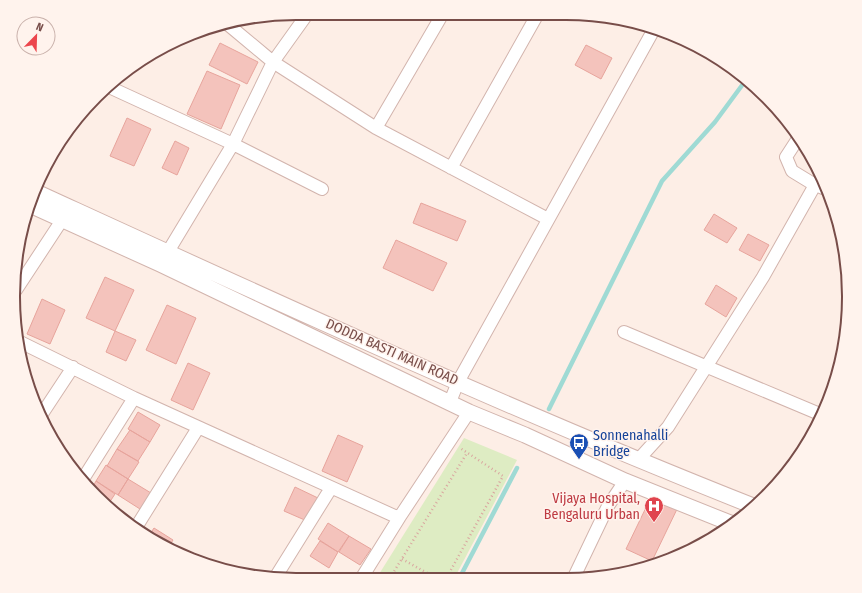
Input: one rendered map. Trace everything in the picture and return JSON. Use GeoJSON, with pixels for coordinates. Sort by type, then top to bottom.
{"type":"FeatureCollection","features":[{"type":"Feature","properties":{"kind":"street"},"geometry":{"type":"LineString","coordinates":[[164,258],[233,144],[273,62],[303,20]]}},
{"type":"Feature","properties":{"kind":"street"},"geometry":{"type":"LineString","coordinates":[[376,128],[439,20]]}},
{"type":"Feature","properties":{"kind":"street"},"geometry":{"type":"LineString","coordinates":[[451,168],[534,20]]}},
{"type":"Feature","properties":{"kind":"street"},"geometry":{"type":"LineString","coordinates":[[232,28],[273,62],[376,128],[548,219]]}},
{"type":"Feature","properties":{"kind":"street"},"geometry":{"type":"LineString","coordinates":[[450,402],[458,382],[652,34]]}},
{"type":"Feature","properties":{"kind":"street"},"geometry":{"type":"LineString","coordinates":[[114,89],[233,144],[322,189]]}},
{"type":"Feature","properties":{"kind":"street"},"geometry":{"type":"LineString","coordinates":[[795,144],[786,157],[792,171],[819,187]]}},
{"type":"Feature","properties":{"kind":"street"},"geometry":{"type":"LineString","coordinates":[[638,460],[668,427],[763,277],[814,185]]}},
{"type":"Feature","properties":{"kind":"street","name":"DODDA BASTI MAIN ROAD"},"geometry":{"type":"LineString","coordinates":[[40,194],[469,412],[525,435],[554,450],[624,481]]}},
{"type":"Feature","properties":{"kind":"street","name":"DODDA BASTI MAIN ROAD"},"geometry":{"type":"LineString","coordinates":[[35,207],[62,220],[164,258],[638,460],[748,504]]}},
{"type":"Feature","properties":{"kind":"street"},"geometry":{"type":"LineString","coordinates":[[21,283],[62,220]]}},
{"type":"Feature","properties":{"kind":"street"},"geometry":{"type":"LineString","coordinates":[[624,332],[816,413]]}},
{"type":"Feature","properties":{"kind":"street"},"geometry":{"type":"LineString","coordinates":[[24,344],[198,428],[399,518]]}},
{"type":"Feature","properties":{"kind":"street"},"geometry":{"type":"LineString","coordinates":[[44,409],[73,367]]}},
{"type":"Feature","properties":{"kind":"street"},"geometry":{"type":"LineString","coordinates":[[86,475],[134,398]]}},
{"type":"Feature","properties":{"kind":"street"},"geometry":{"type":"LineString","coordinates":[[365,573],[469,412]]}},
{"type":"Feature","properties":{"kind":"street"},"geometry":{"type":"LineString","coordinates":[[139,523],[198,428]]}},
{"type":"Feature","properties":{"kind":"street"},"geometry":{"type":"LineString","coordinates":[[581,572],[608,506],[624,481],[726,521]]}},
{"type":"Feature","properties":{"kind":"street"},"geometry":{"type":"LineString","coordinates":[[280,572],[331,488]]}},
{"type":"Feature","properties":{"kind":"path"},"geometry":{"type":"LineString","coordinates":[[393,573],[467,453],[503,476],[450,573]]}},
{"type":"Feature","properties":{"kind":"path"},"geometry":{"type":"LineString","coordinates":[[402,559],[427,573]]}},
{"type":"Feature","properties":{"kind":"green space"},"geometry":{"type":"Polygon","coordinates":[[[464,438],[517,460],[457,573],[380,573],[464,438]]]}},
{"type":"Feature","properties":{"kind":"building"},"geometry":{"type":"Polygon","coordinates":[[[220,43],[258,62],[247,84],[209,65],[220,43]]]}},
{"type":"Feature","properties":{"kind":"building"},"geometry":{"type":"Polygon","coordinates":[[[586,45],[612,58],[601,79],[575,65],[586,45]]]}},
{"type":"Feature","properties":{"kind":"building"},"geometry":{"type":"Polygon","coordinates":[[[207,71],[240,85],[221,129],[187,114],[207,71]]]}},
{"type":"Feature","properties":{"kind":"building"},"geometry":{"type":"Polygon","coordinates":[[[127,118],[151,129],[134,166],[110,156],[127,118]]]}},
{"type":"Feature","properties":{"kind":"building"},"geometry":{"type":"Polygon","coordinates":[[[175,141],[189,148],[177,175],[162,168],[175,141]]]}},
{"type":"Feature","properties":{"kind":"building"},"geometry":{"type":"Polygon","coordinates":[[[421,203],[466,221],[457,241],[413,223],[421,203]]]}},
{"type":"Feature","properties":{"kind":"building"},"geometry":{"type":"Polygon","coordinates":[[[714,214],[737,228],[727,243],[704,230],[714,214]]]}},
{"type":"Feature","properties":{"kind":"building"},"geometry":{"type":"Polygon","coordinates":[[[748,234],[769,245],[760,261],[739,250],[748,234]]]}},
{"type":"Feature","properties":{"kind":"building"},"geometry":{"type":"Polygon","coordinates":[[[396,240],[447,263],[433,291],[383,268],[396,240]]]}},
{"type":"Feature","properties":{"kind":"building"},"geometry":{"type":"Polygon","coordinates":[[[105,277],[134,290],[115,331],[86,318],[105,277]]]}},
{"type":"Feature","properties":{"kind":"building"},"geometry":{"type":"Polygon","coordinates":[[[716,285],[737,298],[726,317],[705,304],[716,285]]]}},
{"type":"Feature","properties":{"kind":"building"},"geometry":{"type":"Polygon","coordinates":[[[42,299],[65,310],[50,344],[27,334],[42,299]]]}},
{"type":"Feature","properties":{"kind":"building"},"geometry":{"type":"Polygon","coordinates":[[[167,305],[196,318],[176,364],[146,350],[167,305]]]}},
{"type":"Feature","properties":{"kind":"building"},"geometry":{"type":"Polygon","coordinates":[[[115,331],[136,340],[126,361],[106,352],[115,331]]]}},
{"type":"Feature","properties":{"kind":"building"},"geometry":{"type":"Polygon","coordinates":[[[188,363],[210,373],[193,410],[171,400],[188,363]]]}},
{"type":"Feature","properties":{"kind":"building"},"geometry":{"type":"Polygon","coordinates":[[[138,412],[160,425],[150,442],[128,429],[138,412]]]}},
{"type":"Feature","properties":{"kind":"building"},"geometry":{"type":"Polygon","coordinates":[[[130,430],[150,442],[138,461],[117,449],[130,430]]]}},
{"type":"Feature","properties":{"kind":"building"},"geometry":{"type":"Polygon","coordinates":[[[338,435],[363,446],[347,482],[322,471],[338,435]]]}},
{"type":"Feature","properties":{"kind":"building"},"geometry":{"type":"Polygon","coordinates":[[[117,449],[139,462],[128,479],[107,466],[117,449]]]}},
{"type":"Feature","properties":{"kind":"building"},"geometry":{"type":"Polygon","coordinates":[[[106,465],[128,479],[118,495],[96,481],[106,465]]]}},
{"type":"Feature","properties":{"kind":"building"},"geometry":{"type":"Polygon","coordinates":[[[128,479],[151,493],[140,509],[118,495],[128,479]]]}},
{"type":"Feature","properties":{"kind":"building"},"geometry":{"type":"Polygon","coordinates":[[[96,481],[115,494],[110,501],[101,492],[94,484],[96,481]]]}},
{"type":"Feature","properties":{"kind":"building"},"geometry":{"type":"Polygon","coordinates":[[[295,487],[318,498],[307,521],[284,511],[295,487]]]}},
{"type":"Feature","properties":{"kind":"building"},"geometry":{"type":"Polygon","coordinates":[[[653,493],[679,505],[653,558],[649,560],[626,549],[653,493]]]}},
{"type":"Feature","properties":{"kind":"building"},"geometry":{"type":"Polygon","coordinates":[[[328,523],[349,536],[338,552],[318,539],[328,523]]]}},
{"type":"Feature","properties":{"kind":"building"},"geometry":{"type":"Polygon","coordinates":[[[154,528],[173,540],[171,543],[152,532],[154,528]]]}},
{"type":"Feature","properties":{"kind":"building"},"geometry":{"type":"Polygon","coordinates":[[[349,536],[371,549],[360,565],[339,552],[349,536]]]}},
{"type":"Feature","properties":{"kind":"building"},"geometry":{"type":"Polygon","coordinates":[[[320,541],[338,552],[329,568],[310,556],[320,541]]]}},
{"type":"Feature","properties":{"kind":"waterway"},"geometry":{"type":"LineString","coordinates":[[549,409],[662,181],[715,122],[743,84]]}},
{"type":"Feature","properties":{"kind":"waterway"},"geometry":{"type":"LineString","coordinates":[[462,573],[517,468]]}},
{"type":"Feature","properties":{"kind":"place","name":"Sonnenahalli Bridge"},"geometry":{"type":"Point","coordinates":[579,460]}},
{"type":"Feature","properties":{"kind":"place","name":"Vijaya Hospital, Bengaluru Urban"},"geometry":{"type":"Point","coordinates":[654,523]}}]}
